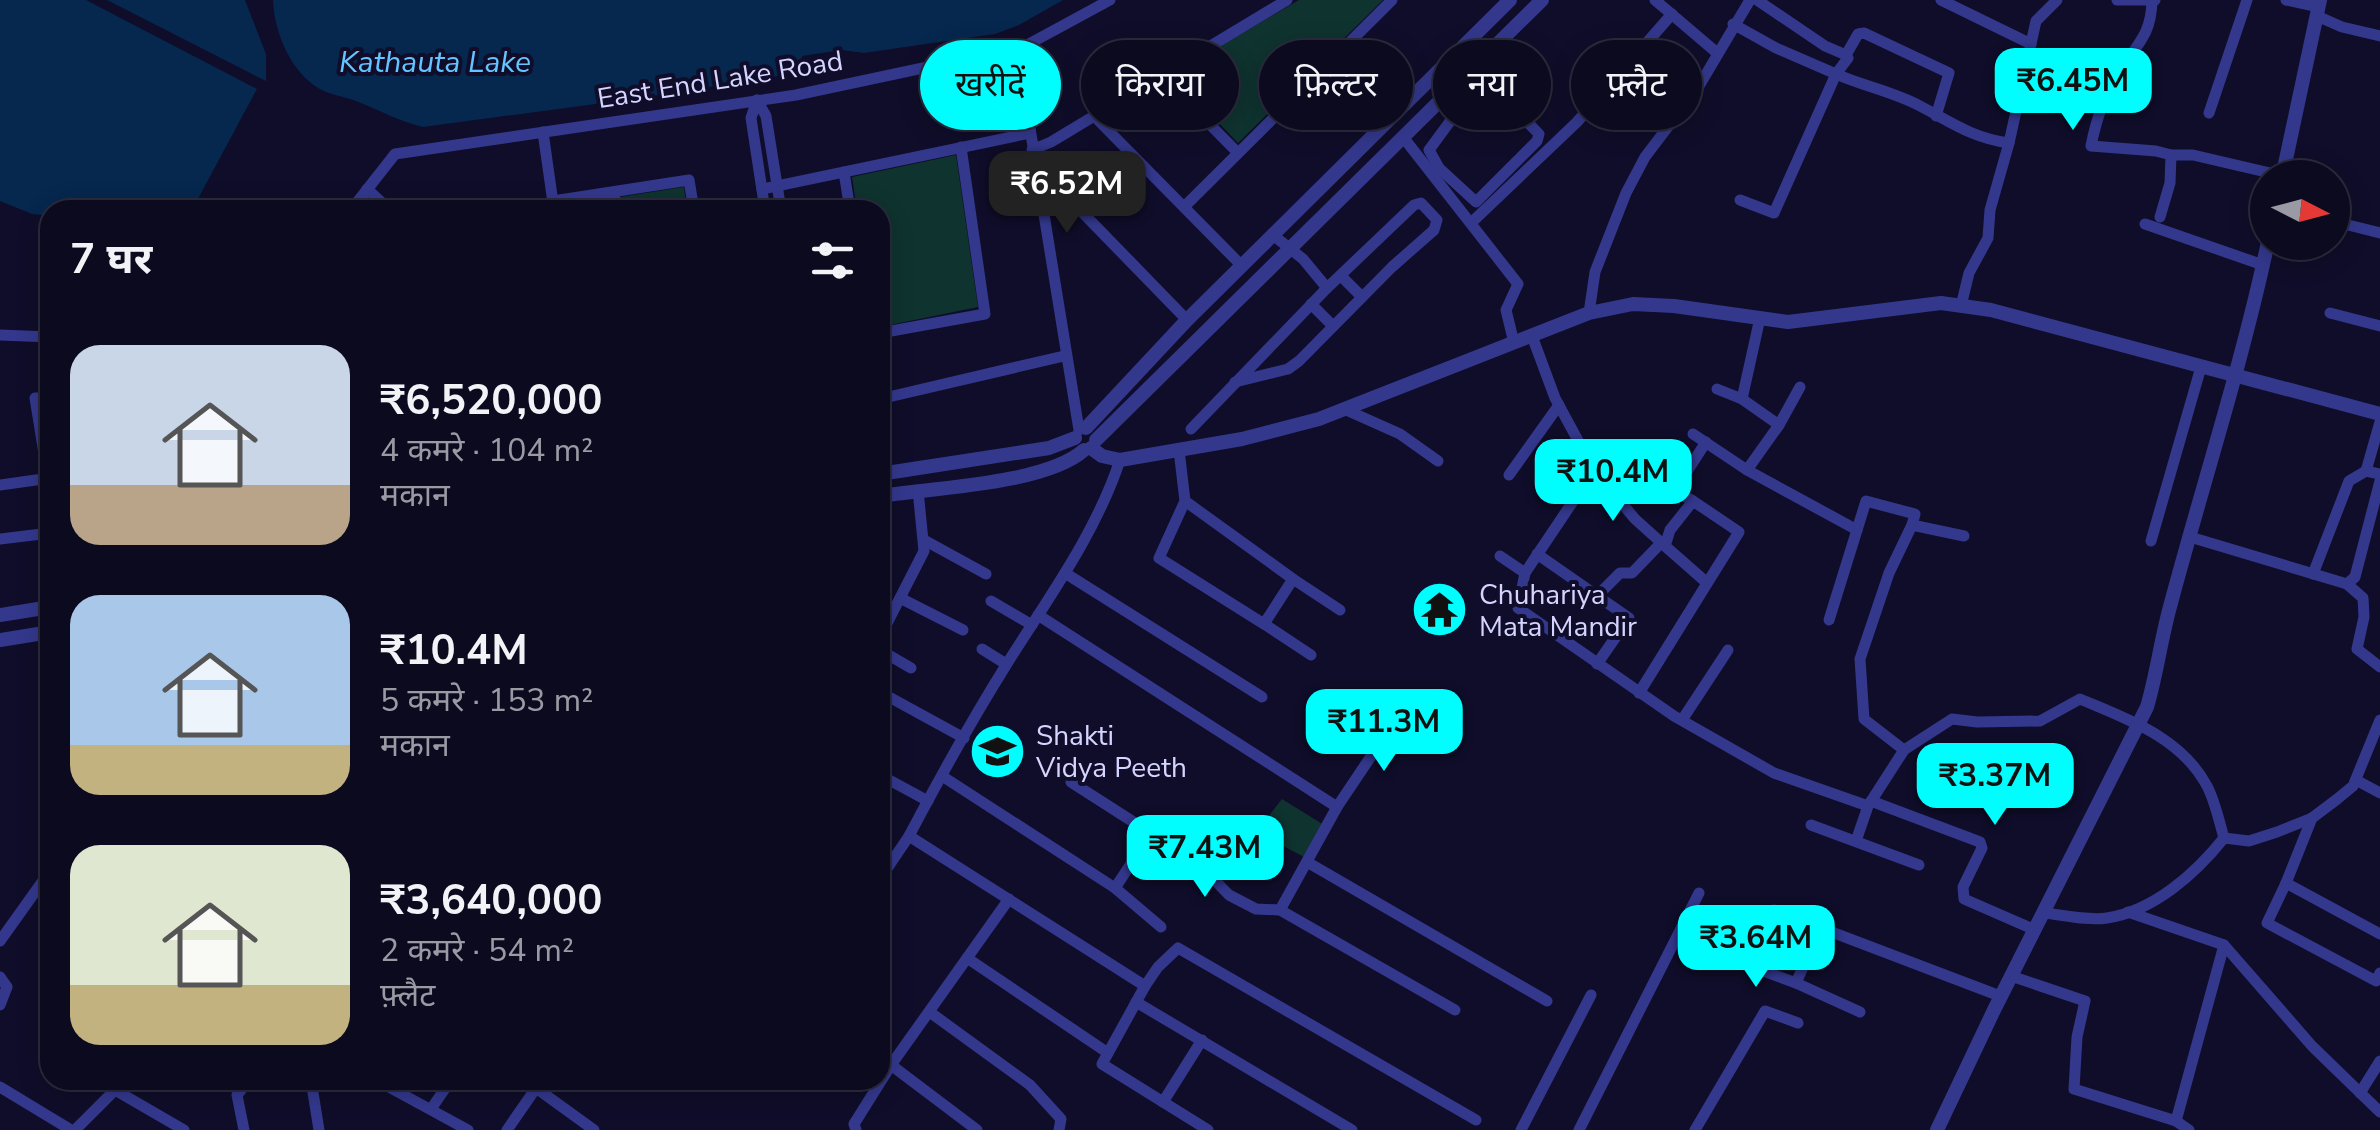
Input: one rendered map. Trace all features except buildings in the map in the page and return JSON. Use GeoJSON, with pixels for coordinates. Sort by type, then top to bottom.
{"type":"FeatureCollection","features":[{"type":"Feature","properties":{"kind":"street","name":"East End Lake Road"},"geometry":{"type":"LineString","coordinates":[[1036,40],[1110,0]]}},
{"type":"Feature","properties":{"kind":"street"},"geometry":{"type":"LineString","coordinates":[[1220,40],[1287,0]]}},
{"type":"Feature","properties":{"kind":"street"},"geometry":{"type":"LineString","coordinates":[[1184,207],[1392,0]]}},
{"type":"Feature","properties":{"kind":"street"},"geometry":{"type":"LineString","coordinates":[[890,494],[1032,474],[1064,464],[1188,320],[1510,0]]}},
{"type":"Feature","properties":{"kind":"street"},"geometry":{"type":"LineString","coordinates":[[1502,40],[1542,0]]}},
{"type":"Feature","properties":{"kind":"street"},"geometry":{"type":"LineString","coordinates":[[1655,0],[1716,52]]}},
{"type":"Feature","properties":{"kind":"street"},"geometry":{"type":"LineString","coordinates":[[1589,314],[1595,272],[1645,157],[1699,86],[1733,24],[1754,0],[1846,56]]}},
{"type":"Feature","properties":{"kind":"street"},"geometry":{"type":"LineString","coordinates":[[1942,0],[2031,44]]}},
{"type":"Feature","properties":{"kind":"street"},"geometry":{"type":"LineString","coordinates":[[1961,306],[1969,273],[1988,238],[1990,210],[2036,21],[2058,0]]}},
{"type":"Feature","properties":{"kind":"street"},"geometry":{"type":"LineString","coordinates":[[2117,0],[2153,0],[2151,22],[2119,72],[2096,119],[2092,146],[2193,155],[2250,169]]}},
{"type":"Feature","properties":{"kind":"street"},"geometry":{"type":"LineString","coordinates":[[2209,113],[2247,0]]}},
{"type":"Feature","properties":{"kind":"street"},"geometry":{"type":"LineString","coordinates":[[2286,0],[2319,8],[2342,27],[2380,36]]}},
{"type":"Feature","properties":{"kind":"street"},"geometry":{"type":"LineString","coordinates":[[2286,160],[2319,8]]}},
{"type":"Feature","properties":{"kind":"street"},"geometry":{"type":"LineString","coordinates":[[1471,223],[1577,122],[1672,14]]}},
{"type":"Feature","properties":{"kind":"street"},"geometry":{"type":"LineString","coordinates":[[1733,24],[1776,48],[1919,105],[1949,125],[1992,141],[2009,142]]}},
{"type":"Feature","properties":{"kind":"street"},"geometry":{"type":"LineString","coordinates":[[1740,200],[1774,213],[1858,34],[1949,73],[1936,116]]}},
{"type":"Feature","properties":{"kind":"street","name":"East End Lake Road"},"geometry":{"type":"LineString","coordinates":[[359,200],[395,154],[757,100],[920,67]]}},
{"type":"Feature","properties":{"kind":"street"},"geometry":{"type":"LineString","coordinates":[[1489,83],[1539,134],[1537,141],[1476,202],[1439,168],[1429,150],[1454,116],[1489,83]]}},
{"type":"Feature","properties":{"kind":"street"},"geometry":{"type":"LineString","coordinates":[[757,100],[766,116],[779,200]]}},
{"type":"Feature","properties":{"kind":"street"},"geometry":{"type":"LineString","coordinates":[[757,100],[751,118],[764,200]]}},
{"type":"Feature","properties":{"kind":"street"},"geometry":{"type":"LineString","coordinates":[[890,472],[1085,439],[1294,253],[1433,108]]}},
{"type":"Feature","properties":{"kind":"street"},"geometry":{"type":"LineString","coordinates":[[1032,150],[1081,124]]}},
{"type":"Feature","properties":{"kind":"street"},"geometry":{"type":"LineString","coordinates":[[1030,130],[1064,356],[1085,439],[1102,456],[1120,460],[1179,450],[1318,419],[1589,314],[1633,304],[1788,322],[1941,303],[1991,310],[2380,418],[2366,471],[2349,480],[2314,574]]}},
{"type":"Feature","properties":{"kind":"street"},"geometry":{"type":"LineString","coordinates":[[1108,130],[1242,266]]}},
{"type":"Feature","properties":{"kind":"street"},"geometry":{"type":"LineString","coordinates":[[1215,130],[1238,153]]}},
{"type":"Feature","properties":{"kind":"street"},"geometry":{"type":"LineString","coordinates":[[544,132],[553,200]]}},
{"type":"Feature","properties":{"kind":"street"},"geometry":{"type":"LineString","coordinates":[[762,188],[1030,133]]}},
{"type":"Feature","properties":{"kind":"street"},"geometry":{"type":"LineString","coordinates":[[1403,137],[1518,284],[1506,310],[1514,343]]}},
{"type":"Feature","properties":{"kind":"street"},"geometry":{"type":"LineString","coordinates":[[890,332],[985,314],[961,148]]}},
{"type":"Feature","properties":{"kind":"street"},"geometry":{"type":"LineString","coordinates":[[2160,217],[2170,183],[2171,155]]}},
{"type":"Feature","properties":{"kind":"street"},"geometry":{"type":"LineString","coordinates":[[844,172],[848,200]]}},
{"type":"Feature","properties":{"kind":"street"},"geometry":{"type":"LineString","coordinates":[[1037,176],[1046,175],[1188,320]]}},
{"type":"Feature","properties":{"kind":"street"},"geometry":{"type":"LineString","coordinates":[[580,200],[689,180],[692,200]]}},
{"type":"Feature","properties":{"kind":"street"},"geometry":{"type":"LineString","coordinates":[[367,189],[379,200]]}},
{"type":"Feature","properties":{"kind":"street"},"geometry":{"type":"LineString","coordinates":[[614,192],[615,200]]}},
{"type":"Feature","properties":{"kind":"street"},"geometry":{"type":"LineString","coordinates":[[1191,428],[1235,382],[1327,288],[1414,205],[1422,203],[1437,220],[1434,230],[1288,369],[1235,382]]}},
{"type":"Feature","properties":{"kind":"street"},"geometry":{"type":"LineString","coordinates":[[2144,224],[2263,266]]}},
{"type":"Feature","properties":{"kind":"street"},"geometry":{"type":"LineString","coordinates":[[2350,226],[2380,233]]}},
{"type":"Feature","properties":{"kind":"street"},"geometry":{"type":"LineString","coordinates":[[1273,235],[1327,288]]}},
{"type":"Feature","properties":{"kind":"street"},"geometry":{"type":"LineString","coordinates":[[1936,1130],[2139,725],[2160,665],[2169,608],[2264,260]]}},
{"type":"Feature","properties":{"kind":"street"},"geometry":{"type":"LineString","coordinates":[[1341,276],[1362,297]]}},
{"type":"Feature","properties":{"kind":"street"},"geometry":{"type":"LineString","coordinates":[[1312,304],[1333,326]]}},
{"type":"Feature","properties":{"kind":"street"},"geometry":{"type":"LineString","coordinates":[[2330,313],[2380,326]]}},
{"type":"Feature","properties":{"kind":"street"},"geometry":{"type":"LineString","coordinates":[[1742,399],[1760,318]]}},
{"type":"Feature","properties":{"kind":"street"},"geometry":{"type":"LineString","coordinates":[[0,335],[40,337]]}},
{"type":"Feature","properties":{"kind":"street"},"geometry":{"type":"LineString","coordinates":[[1532,336],[1559,405],[1594,470],[1635,519],[1706,582]]}},
{"type":"Feature","properties":{"kind":"street"},"geometry":{"type":"LineString","coordinates":[[890,397],[1064,356]]}},
{"type":"Feature","properties":{"kind":"street"},"geometry":{"type":"LineString","coordinates":[[2150,541],[2201,367]]}},
{"type":"Feature","properties":{"kind":"street"},"geometry":{"type":"LineString","coordinates":[[1747,470],[1800,387]]}},
{"type":"Feature","properties":{"kind":"street"},"geometry":{"type":"LineString","coordinates":[[1716,390],[1742,399],[1779,425]]}},
{"type":"Feature","properties":{"kind":"street"},"geometry":{"type":"LineString","coordinates":[[40,398],[35,398],[40,427]]}},
{"type":"Feature","properties":{"kind":"street"},"geometry":{"type":"LineString","coordinates":[[1508,475],[1559,405]]}},
{"type":"Feature","properties":{"kind":"street"},"geometry":{"type":"LineString","coordinates":[[1344,409],[1400,434],[1438,461]]}},
{"type":"Feature","properties":{"kind":"street"},"geometry":{"type":"LineString","coordinates":[[1693,434],[1747,470],[1857,530]]}},
{"type":"Feature","properties":{"kind":"street"},"geometry":{"type":"LineString","coordinates":[[1639,693],[1738,532],[1675,490],[1706,442]]}},
{"type":"Feature","properties":{"kind":"street"},"geometry":{"type":"LineString","coordinates":[[1179,450],[1185,501],[1159,558],[1311,655]]}},
{"type":"Feature","properties":{"kind":"street"},"geometry":{"type":"LineString","coordinates":[[890,864],[1006,664],[1065,573],[1109,492],[1120,460]]}},
{"type":"Feature","properties":{"kind":"street"},"geometry":{"type":"LineString","coordinates":[[1594,470],[1525,572],[1518,608],[1639,693],[1774,773],[1980,842],[1982,848],[1961,893],[1964,899],[2035,930]]}},
{"type":"Feature","properties":{"kind":"street"},"geometry":{"type":"LineString","coordinates":[[2347,584],[2355,577],[2380,477],[2366,471]]}},
{"type":"Feature","properties":{"kind":"street"},"geometry":{"type":"LineString","coordinates":[[0,485],[40,479]]}},
{"type":"Feature","properties":{"kind":"street"},"geometry":{"type":"LineString","coordinates":[[890,618],[924,551],[918,490]]}},
{"type":"Feature","properties":{"kind":"street"},"geometry":{"type":"LineString","coordinates":[[1185,501],[1340,610]]}},
{"type":"Feature","properties":{"kind":"street"},"geometry":{"type":"LineString","coordinates":[[1597,596],[1620,572],[1632,573],[1663,544],[1693,501]]}},
{"type":"Feature","properties":{"kind":"street"},"geometry":{"type":"LineString","coordinates":[[1829,620],[1866,501],[1915,514],[1889,573],[1860,659],[1864,719],[1904,750]]}},
{"type":"Feature","properties":{"kind":"street"},"geometry":{"type":"LineString","coordinates":[[1912,525],[1964,536]]}},
{"type":"Feature","properties":{"kind":"street"},"geometry":{"type":"LineString","coordinates":[[0,539],[40,534]]}},
{"type":"Feature","properties":{"kind":"street"},"geometry":{"type":"LineString","coordinates":[[2190,536],[2347,584],[2364,598],[2357,649],[2380,667]]}},
{"type":"Feature","properties":{"kind":"street"},"geometry":{"type":"LineString","coordinates":[[924,540],[986,574]]}},
{"type":"Feature","properties":{"kind":"street"},"geometry":{"type":"LineString","coordinates":[[1537,554],[1629,618],[1598,664]]}},
{"type":"Feature","properties":{"kind":"street"},"geometry":{"type":"LineString","coordinates":[[1500,556],[1525,572]]}},
{"type":"Feature","properties":{"kind":"street"},"geometry":{"type":"LineString","coordinates":[[1065,573],[1262,697]]}},
{"type":"Feature","properties":{"kind":"street"},"geometry":{"type":"LineString","coordinates":[[1264,624],[1294,579]]}},
{"type":"Feature","properties":{"kind":"street"},"geometry":{"type":"LineString","coordinates":[[900,598],[963,630]]}},
{"type":"Feature","properties":{"kind":"street"},"geometry":{"type":"LineString","coordinates":[[991,601],[1035,620],[1337,806]]}},
{"type":"Feature","properties":{"kind":"street"},"geometry":{"type":"LineString","coordinates":[[0,614],[40,608]]}},
{"type":"Feature","properties":{"kind":"street"},"geometry":{"type":"LineString","coordinates":[[1,642],[40,634]]}},
{"type":"Feature","properties":{"kind":"street"},"geometry":{"type":"LineString","coordinates":[[982,649],[1006,664]]}},
{"type":"Feature","properties":{"kind":"street"},"geometry":{"type":"LineString","coordinates":[[1682,720],[1728,650]]}},
{"type":"Feature","properties":{"kind":"street"},"geometry":{"type":"LineString","coordinates":[[890,656],[911,668]]}},
{"type":"Feature","properties":{"kind":"street"},"geometry":{"type":"LineString","coordinates":[[890,697],[964,738]]}},
{"type":"Feature","properties":{"kind":"street"},"geometry":{"type":"LineString","coordinates":[[1856,840],[1870,803],[1904,750],[1952,719],[2040,720],[2080,698],[2165,740],[2193,766],[2207,786],[2224,838]]}},
{"type":"Feature","properties":{"kind":"street"},"geometry":{"type":"LineString","coordinates":[[1280,910],[1337,806],[1396,719]]}},
{"type":"Feature","properties":{"kind":"street"},"geometry":{"type":"LineString","coordinates":[[2224,838],[2249,841],[2312,818],[2356,780],[2380,720]]}},
{"type":"Feature","properties":{"kind":"street"},"geometry":{"type":"LineString","coordinates":[[942,776],[1116,888],[1161,928]]}},
{"type":"Feature","properties":{"kind":"street"},"geometry":{"type":"LineString","coordinates":[[890,780],[928,800]]}},
{"type":"Feature","properties":{"kind":"street"},"geometry":{"type":"LineString","coordinates":[[2356,780],[2380,793]]}},
{"type":"Feature","properties":{"kind":"street"},"geometry":{"type":"LineString","coordinates":[[1071,782],[1199,864],[1229,895],[1256,909],[1280,910],[1455,1010]]}},
{"type":"Feature","properties":{"kind":"street"},"geometry":{"type":"LineString","coordinates":[[2312,818],[2267,923],[2376,981],[2380,973]]}},
{"type":"Feature","properties":{"kind":"street"},"geometry":{"type":"LineString","coordinates":[[1812,825],[1920,865]]}},
{"type":"Feature","properties":{"kind":"street"},"geometry":{"type":"LineString","coordinates":[[1116,888],[1152,832]]}},
{"type":"Feature","properties":{"kind":"street"},"geometry":{"type":"LineString","coordinates":[[909,836],[1145,986]]}},
{"type":"Feature","properties":{"kind":"street"},"geometry":{"type":"LineString","coordinates":[[2044,912],[2105,919],[2128,912],[2171,889],[2224,838]]}},
{"type":"Feature","properties":{"kind":"street"},"geometry":{"type":"LineString","coordinates":[[1307,862],[1547,1001]]}},
{"type":"Feature","properties":{"kind":"street"},"geometry":{"type":"LineString","coordinates":[[2286,883],[2380,934]]}},
{"type":"Feature","properties":{"kind":"street"},"geometry":{"type":"LineString","coordinates":[[0,941],[40,893]]}},
{"type":"Feature","properties":{"kind":"street"},"geometry":{"type":"LineString","coordinates":[[1579,1130],[1699,894]]}},
{"type":"Feature","properties":{"kind":"street"},"geometry":{"type":"LineString","coordinates":[[976,1130],[891,1065],[1008,899]]}},
{"type":"Feature","properties":{"kind":"street"},"geometry":{"type":"LineString","coordinates":[[1774,910],[2000,996]]}},
{"type":"Feature","properties":{"kind":"street"},"geometry":{"type":"LineString","coordinates":[[2128,912],[2224,944],[2312,1046],[2380,1112]]}},
{"type":"Feature","properties":{"kind":"street"},"geometry":{"type":"LineString","coordinates":[[1796,983],[1820,928]]}},
{"type":"Feature","properties":{"kind":"street"},"geometry":{"type":"LineString","coordinates":[[2176,1121],[2224,944]]}},
{"type":"Feature","properties":{"kind":"street"},"geometry":{"type":"LineString","coordinates":[[1208,1130],[1102,1064],[1145,986],[1178,948],[1476,1120]]}},
{"type":"Feature","properties":{"kind":"street"},"geometry":{"type":"LineString","coordinates":[[967,958],[1108,1053]]}},
{"type":"Feature","properties":{"kind":"street"},"geometry":{"type":"LineString","coordinates":[[1731,959],[1860,1012]]}},
{"type":"Feature","properties":{"kind":"street"},"geometry":{"type":"LineString","coordinates":[[0,976],[7,987],[0,1005]]}},
{"type":"Feature","properties":{"kind":"street"},"geometry":{"type":"LineString","coordinates":[[2011,976],[2085,1002],[2074,1090],[2176,1121],[2189,1130]]}},
{"type":"Feature","properties":{"kind":"street"},"geometry":{"type":"LineString","coordinates":[[1521,1130],[1591,995]]}},
{"type":"Feature","properties":{"kind":"street"},"geometry":{"type":"LineString","coordinates":[[1136,1002],[1352,1130]]}},
{"type":"Feature","properties":{"kind":"street"},"geometry":{"type":"LineString","coordinates":[[1700,1128],[1765,1011],[1798,1024]]}},
{"type":"Feature","properties":{"kind":"street"},"geometry":{"type":"LineString","coordinates":[[931,1012],[1030,1085],[1060,1119],[1059,1130]]}},
{"type":"Feature","properties":{"kind":"street"},"geometry":{"type":"LineString","coordinates":[[1163,1102],[1202,1040]]}},
{"type":"Feature","properties":{"kind":"street"},"geometry":{"type":"LineString","coordinates":[[2360,1093],[2378,1068]]}},
{"type":"Feature","properties":{"kind":"street"},"geometry":{"type":"LineString","coordinates":[[0,1087],[73,1130],[114,1090],[184,1130]]}},
{"type":"Feature","properties":{"kind":"street"},"geometry":{"type":"LineString","coordinates":[[242,1090],[238,1095],[244,1130]]}},
{"type":"Feature","properties":{"kind":"street"},"geometry":{"type":"LineString","coordinates":[[312,1090],[320,1130]]}},
{"type":"Feature","properties":{"kind":"street"},"geometry":{"type":"LineString","coordinates":[[403,1090],[468,1130]]}},
{"type":"Feature","properties":{"kind":"street"},"geometry":{"type":"LineString","coordinates":[[430,1109],[444,1090]]}},
{"type":"Feature","properties":{"kind":"street"},"geometry":{"type":"LineString","coordinates":[[506,1130],[535,1090]]}},
{"type":"Feature","properties":{"kind":"street"},"geometry":{"type":"LineString","coordinates":[[539,1090],[594,1130]]}},
{"type":"Feature","properties":{"kind":"street"},"geometry":{"type":"LineString","coordinates":[[856,1130],[854,1124],[875,1090]]}},
{"type":"Feature","properties":{"kind":"green space"},"geometry":{"type":"Polygon","coordinates":[[[1299,0],[1383,0],[1342,40],[1259,40],[1259,122],[1238,143],[1226,130],[1239,130],[1239,40],[1230,40],[1299,0]]]}},
{"type":"Feature","properties":{"kind":"green space"},"geometry":{"type":"Polygon","coordinates":[[[956,155],[978,307],[890,325],[890,200],[855,200],[852,177],[956,155]]]}},
{"type":"Feature","properties":{"kind":"green space"},"geometry":{"type":"Polygon","coordinates":[[[684,187],[686,200],[620,200],[620,197],[684,187]]]}},
{"type":"Feature","properties":{"kind":"green space"},"geometry":{"type":"Polygon","coordinates":[[[1361,712],[1384,731],[1368,752],[1338,730],[1361,712]]]}},
{"type":"Feature","properties":{"kind":"green space"},"geometry":{"type":"Polygon","coordinates":[[[1282,799],[1324,825],[1306,858],[1256,832],[1282,799]]]}},
{"type":"Feature","properties":{"kind":"water"},"geometry":{"type":"Polygon","coordinates":[[[0,0],[86,0],[257,89],[197,200],[40,200],[40,215],[0,201],[0,0]]]}},
{"type":"Feature","properties":{"kind":"water"},"geometry":{"type":"Polygon","coordinates":[[[107,0],[245,0],[266,54],[266,81],[107,0]]]}},
{"type":"Feature","properties":{"kind":"water","name":"Kathauta Lake"},"geometry":{"type":"Polygon","coordinates":[[[273,0],[1063,0],[995,34],[920,40],[920,45],[864,53],[842,50],[802,56],[802,72],[423,127],[314,85],[288,54],[273,0]]]}},
{"type":"Feature","properties":{"kind":"place","name":"Chuhariya Mata Mandir"},"geometry":{"type":"Point","coordinates":[1440,610]}},
{"type":"Feature","properties":{"kind":"place","name":"Shakti Vidya Peeth"},"geometry":{"type":"Point","coordinates":[997,751]}}]}
